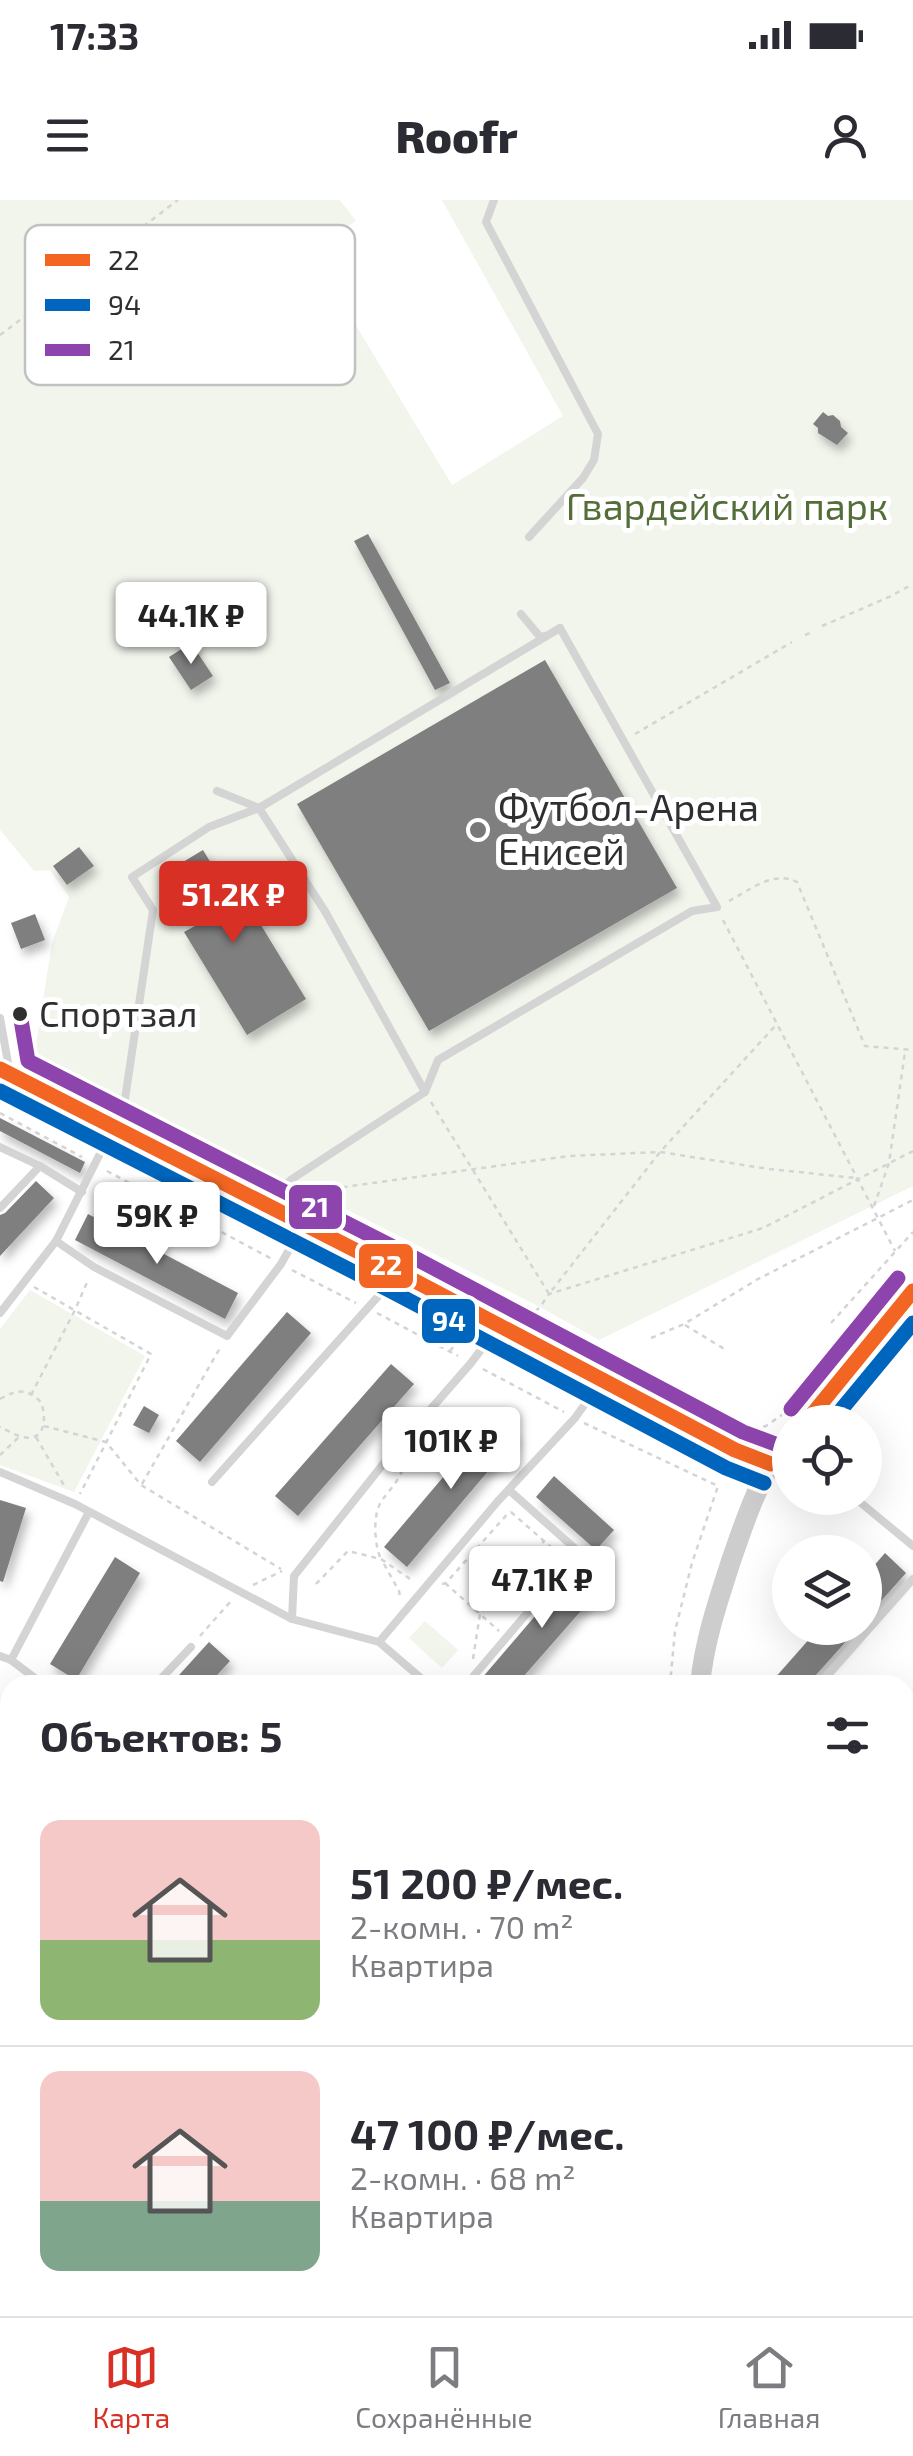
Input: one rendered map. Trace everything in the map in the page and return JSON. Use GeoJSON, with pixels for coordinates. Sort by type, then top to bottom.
{"type":"FeatureCollection","features":[{"type":"Feature","properties":{"kind":"main road"},"geometry":{"type":"LineString","coordinates":[[820,1405],[913,1291]]}},
{"type":"Feature","properties":{"kind":"main road"},"geometry":{"type":"LineString","coordinates":[[702,1675],[713,1612],[756,1493],[771,1464]]}},
{"type":"Feature","properties":{"kind":"street"},"geometry":{"type":"LineString","coordinates":[[5,1072],[400,1273],[735,1450],[771,1464]]}},
{"type":"Feature","properties":{"kind":"lane"},"geometry":{"type":"LineString","coordinates":[[494,200],[486,222],[598,434],[594,460],[582,478],[529,537]]}},
{"type":"Feature","properties":{"kind":"lane"},"geometry":{"type":"LineString","coordinates":[[521,614],[541,638]]}},
{"type":"Feature","properties":{"kind":"lane"},"geometry":{"type":"LineString","coordinates":[[0,1314],[56,1241],[124,1106],[153,910],[132,877],[209,826],[259,808],[560,628],[717,907],[692,911],[438,1060],[426,1092],[292,1178],[264,1205]]}},
{"type":"Feature","properties":{"kind":"lane"},"geometry":{"type":"LineString","coordinates":[[217,791],[259,808],[326,914],[426,1092]]}},
{"type":"Feature","properties":{"kind":"lane"},"geometry":{"type":"LineString","coordinates":[[0,1018],[5,1072]]}},
{"type":"Feature","properties":{"kind":"lane"},"geometry":{"type":"LineString","coordinates":[[0,1148],[40,1166],[82,1192]]}},
{"type":"Feature","properties":{"kind":"lane"},"geometry":{"type":"LineString","coordinates":[[0,1208],[40,1166]]}},
{"type":"Feature","properties":{"kind":"lane"},"geometry":{"type":"LineString","coordinates":[[56,1241],[94,1266],[227,1336],[280,1264],[303,1225]]}},
{"type":"Feature","properties":{"kind":"lane"},"geometry":{"type":"LineString","coordinates":[[212,1482],[400,1273]]}},
{"type":"Feature","properties":{"kind":"lane"},"geometry":{"type":"LineString","coordinates":[[292,1619],[294,1576],[499,1326]]}},
{"type":"Feature","properties":{"kind":"lane"},"geometry":{"type":"LineString","coordinates":[[379,1642],[575,1418],[602,1380]]}},
{"type":"Feature","properties":{"kind":"lane"},"geometry":{"type":"LineString","coordinates":[[0,1472],[75,1504],[292,1619],[379,1642],[417,1675]]}},
{"type":"Feature","properties":{"kind":"lane"},"geometry":{"type":"LineString","coordinates":[[475,1675],[579,1552],[509,1490]]}},
{"type":"Feature","properties":{"kind":"lane"},"geometry":{"type":"LineString","coordinates":[[11,1660],[89,1512]]}},
{"type":"Feature","properties":{"kind":"lane"},"geometry":{"type":"LineString","coordinates":[[876,1515],[913,1546]]}},
{"type":"Feature","properties":{"kind":"lane"},"geometry":{"type":"LineString","coordinates":[[831,1675],[913,1580]]}},
{"type":"Feature","properties":{"kind":"lane"},"geometry":{"type":"LineString","coordinates":[[165,1675],[191,1647]]}},
{"type":"Feature","properties":{"kind":"lane"},"geometry":{"type":"LineString","coordinates":[[0,1656],[31,1675]]}},
{"type":"Feature","properties":{"kind":"path"},"geometry":{"type":"LineString","coordinates":[[145,225],[178,200]]}},
{"type":"Feature","properties":{"kind":"path"},"geometry":{"type":"LineString","coordinates":[[0,335],[25,316]]}},
{"type":"Feature","properties":{"kind":"path"},"geometry":{"type":"LineString","coordinates":[[822,626],[913,584]]}},
{"type":"Feature","properties":{"kind":"path"},"geometry":{"type":"LineString","coordinates":[[625,740],[792,642]]}},
{"type":"Feature","properties":{"kind":"path"},"geometry":{"type":"LineString","coordinates":[[896,1251],[717,907],[774,877],[797,882],[864,1046],[913,1050]]}},
{"type":"Feature","properties":{"kind":"path"},"geometry":{"type":"LineString","coordinates":[[528,1318],[660,1152],[778,1024]]}},
{"type":"Feature","properties":{"kind":"path"},"geometry":{"type":"LineString","coordinates":[[874,1206],[889,1163],[905,1051]]}},
{"type":"Feature","properties":{"kind":"path"},"geometry":{"type":"LineString","coordinates":[[426,1092],[549,1294]]}},
{"type":"Feature","properties":{"kind":"path"},"geometry":{"type":"LineString","coordinates":[[549,1294],[763,1228],[913,1151]]}},
{"type":"Feature","properties":{"kind":"path"},"geometry":{"type":"LineString","coordinates":[[641,1379],[292,1194],[569,1156],[660,1152],[859,1178]]}},
{"type":"Feature","properties":{"kind":"path"},"geometry":{"type":"LineString","coordinates":[[651,1338],[913,1200]]}},
{"type":"Feature","properties":{"kind":"path"},"geometry":{"type":"LineString","coordinates":[[832,1324],[913,1232]]}},
{"type":"Feature","properties":{"kind":"path"},"geometry":{"type":"LineString","coordinates":[[31,1395],[94,1266]]}},
{"type":"Feature","properties":{"kind":"path"},"geometry":{"type":"LineString","coordinates":[[24,1281],[151,1354],[75,1504]]}},
{"type":"Feature","properties":{"kind":"path"},"geometry":{"type":"LineString","coordinates":[[684,1324],[726,1350]]}},
{"type":"Feature","properties":{"kind":"path"},"geometry":{"type":"LineString","coordinates":[[141,1486],[227,1336]]}},
{"type":"Feature","properties":{"kind":"path"},"geometry":{"type":"LineString","coordinates":[[450,1352],[461,1336]]}},
{"type":"Feature","properties":{"kind":"path"},"geometry":{"type":"LineString","coordinates":[[851,1405],[881,1364],[913,1338]]}},
{"type":"Feature","properties":{"kind":"path"},"geometry":{"type":"LineString","coordinates":[[0,1399],[12,1392],[26,1392],[36,1398],[43,1407],[44,1426],[36,1436]]}},
{"type":"Feature","properties":{"kind":"path"},"geometry":{"type":"LineString","coordinates":[[744,1432],[772,1422]]}},
{"type":"Feature","properties":{"kind":"path"},"geometry":{"type":"LineString","coordinates":[[44,1426],[106,1442],[141,1486],[283,1570],[239,1592],[191,1647]]}},
{"type":"Feature","properties":{"kind":"path"},"geometry":{"type":"LineString","coordinates":[[0,1427],[20,1436],[36,1436]]}},
{"type":"Feature","properties":{"kind":"path"},"geometry":{"type":"LineString","coordinates":[[0,1454],[20,1436]]}},
{"type":"Feature","properties":{"kind":"path"},"geometry":{"type":"LineString","coordinates":[[36,1436],[75,1504]]}},
{"type":"Feature","properties":{"kind":"path"},"geometry":{"type":"LineString","coordinates":[[388,1458],[402,1471],[379,1505],[375,1544],[400,1591],[400,1618]]}},
{"type":"Feature","properties":{"kind":"path"},"geometry":{"type":"LineString","coordinates":[[671,1675],[676,1632],[692,1564],[718,1486]]}},
{"type":"Feature","properties":{"kind":"path"},"geometry":{"type":"LineString","coordinates":[[316,1584],[348,1551],[381,1559],[426,1589],[446,1584],[510,1511],[569,1564]]}},
{"type":"Feature","properties":{"kind":"path"},"geometry":{"type":"LineString","coordinates":[[469,1675],[480,1614],[544,1541]]}},
{"type":"Feature","properties":{"kind":"path"},"geometry":{"type":"LineString","coordinates":[[437,1575],[506,1637]]}},
{"type":"Feature","properties":{"kind":"green space","name":"Гвардейский парк"},"geometry":{"type":"Polygon","coordinates":[[[0,200],[340,200],[356,221],[349,225],[25,225],[25,385],[355,385],[355,324],[452,485],[563,416],[442,200],[913,200],[913,1186],[599,1340],[300,1186],[263,1174],[34,1058],[52,943],[69,897],[50,870],[34,871],[0,830],[0,200]]]}},
{"type":"Feature","properties":{"kind":"green space"},"geometry":{"type":"Polygon","coordinates":[[[30,1290],[145,1356],[74,1492],[0,1465],[0,1329],[30,1290]]]}},
{"type":"Feature","properties":{"kind":"green space"},"geometry":{"type":"Polygon","coordinates":[[[425,1621],[458,1650],[442,1668],[409,1638],[425,1621]]]}},
{"type":"Feature","properties":{"kind":"building"},"geometry":{"type":"Polygon","coordinates":[[[823,412],[833,415],[848,433],[837,445],[818,433],[813,424],[823,412]]]}},
{"type":"Feature","properties":{"kind":"building"},"geometry":{"type":"Polygon","coordinates":[[[368,534],[450,683],[435,690],[354,541],[368,534]]]}},
{"type":"Feature","properties":{"kind":"building"},"geometry":{"type":"Polygon","coordinates":[[[191,643],[213,676],[191,690],[169,657],[191,643]]]}},
{"type":"Feature","properties":{"kind":"building","name":"Футбол-Арена Енисей"},"geometry":{"type":"Polygon","coordinates":[[[545,660],[677,888],[429,1031],[297,804],[545,660]]]}},
{"type":"Feature","properties":{"kind":"building"},"geometry":{"type":"Polygon","coordinates":[[[79,847],[94,866],[67,885],[53,866],[79,847]]]}},
{"type":"Feature","properties":{"kind":"building"},"geometry":{"type":"Polygon","coordinates":[[[203,850],[236,904],[245,899],[306,999],[247,1035],[184,932],[195,926],[163,874],[203,850]]]}},
{"type":"Feature","properties":{"kind":"building"},"geometry":{"type":"Polygon","coordinates":[[[35,914],[45,940],[21,949],[11,923],[35,914]]]}},
{"type":"Feature","properties":{"kind":"building"},"geometry":{"type":"Polygon","coordinates":[[[0,1118],[85,1162],[80,1173],[0,1131],[0,1118]]]}},
{"type":"Feature","properties":{"kind":"building"},"geometry":{"type":"Polygon","coordinates":[[[36,1181],[54,1198],[0,1256],[0,1215],[36,1181]]]}},
{"type":"Feature","properties":{"kind":"building"},"geometry":{"type":"Polygon","coordinates":[[[88,1214],[238,1293],[225,1319],[75,1240],[88,1214]]]}},
{"type":"Feature","properties":{"kind":"building"},"geometry":{"type":"Polygon","coordinates":[[[287,1312],[311,1333],[200,1462],[176,1441],[287,1312]]]}},
{"type":"Feature","properties":{"kind":"building"},"geometry":{"type":"Polygon","coordinates":[[[391,1364],[414,1384],[298,1516],[275,1496],[391,1364]]]}},
{"type":"Feature","properties":{"kind":"building"},"geometry":{"type":"Polygon","coordinates":[[[144,1406],[159,1415],[149,1433],[133,1425],[144,1406]]]}},
{"type":"Feature","properties":{"kind":"building"},"geometry":{"type":"Polygon","coordinates":[[[494,1417],[517,1437],[407,1567],[384,1547],[494,1417]]]}},
{"type":"Feature","properties":{"kind":"building"},"geometry":{"type":"Polygon","coordinates":[[[554,1476],[614,1530],[596,1550],[536,1497],[554,1476]]]}},
{"type":"Feature","properties":{"kind":"building"},"geometry":{"type":"Polygon","coordinates":[[[0,1500],[26,1508],[3,1582],[0,1581],[0,1500]]]}},
{"type":"Feature","properties":{"kind":"building"},"geometry":{"type":"Polygon","coordinates":[[[885,1553],[906,1573],[882,1600],[885,1553]]]}},
{"type":"Feature","properties":{"kind":"building"},"geometry":{"type":"Polygon","coordinates":[[[115,1557],[140,1573],[79,1675],[68,1675],[50,1664],[115,1557]]]}},
{"type":"Feature","properties":{"kind":"building"},"geometry":{"type":"Polygon","coordinates":[[[577,1567],[601,1588],[525,1675],[485,1675],[577,1567]]]}},
{"type":"Feature","properties":{"kind":"building"},"geometry":{"type":"Polygon","coordinates":[[[209,1642],[230,1661],[217,1675],[179,1675],[209,1642]]]}},
{"type":"Feature","properties":{"kind":"building"},"geometry":{"type":"Polygon","coordinates":[[[804,1645],[843,1645],[816,1675],[778,1675],[804,1645]]]}},
{"type":"Feature","properties":{"kind":"transit line","name":"21"},"geometry":{"type":"LineString","coordinates":[[20,1014],[28,1061],[409,1255],[743,1432],[772,1443]]}},
{"type":"Feature","properties":{"kind":"transit line","name":"22"},"geometry":{"type":"LineString","coordinates":[[0,1069],[735,1450],[771,1464]]}},
{"type":"Feature","properties":{"kind":"transit line","name":"94"},"geometry":{"type":"LineString","coordinates":[[0,1091],[726,1468],[764,1483]]}},
{"type":"Feature","properties":{"kind":"transit line","name":"21"},"geometry":{"type":"LineString","coordinates":[[794,1405],[898,1278]]}},
{"type":"Feature","properties":{"kind":"transit line","name":"22"},"geometry":{"type":"LineString","coordinates":[[820,1405],[913,1291]]}},
{"type":"Feature","properties":{"kind":"transit line","name":"94"},"geometry":{"type":"LineString","coordinates":[[845,1405],[913,1323]]}},
{"type":"Feature","properties":{"kind":"place","name":"Футбол-Арена Енисей"},"geometry":{"type":"Point","coordinates":[478,830]}},
{"type":"Feature","properties":{"kind":"place","name":"Спортзал"},"geometry":{"type":"Point","coordinates":[20,1014]}}]}
